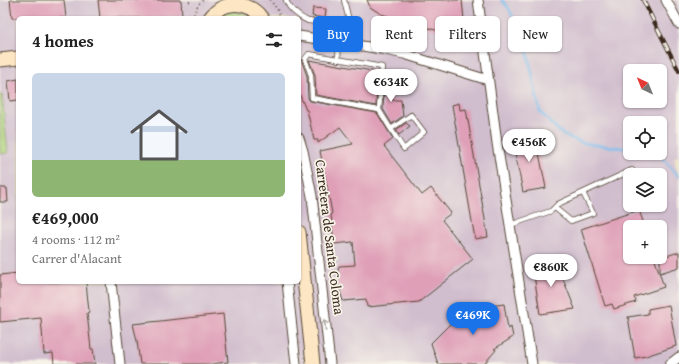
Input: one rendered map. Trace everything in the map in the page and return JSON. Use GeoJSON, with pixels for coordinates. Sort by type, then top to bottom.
{"type":"FeatureCollection","features":[{"type":"Feature","properties":{"kind":"street"},"geometry":{"type":"LineString","coordinates":[[212,0],[212,16]]}},
{"type":"Feature","properties":{"kind":"street"},"geometry":{"type":"LineString","coordinates":[[478,0],[488,80],[532,364]]}},
{"type":"Feature","properties":{"kind":"street"},"geometry":{"type":"LineString","coordinates":[[666,0],[679,24]]}},
{"type":"Feature","properties":{"kind":"street"},"geometry":{"type":"LineString","coordinates":[[212,16],[223,7],[234,2],[256,9]]}},
{"type":"Feature","properties":{"kind":"street"},"geometry":{"type":"LineString","coordinates":[[301,36],[313,38]]}},
{"type":"Feature","properties":{"kind":"street"},"geometry":{"type":"LineString","coordinates":[[363,46],[404,54],[488,80]]}},
{"type":"Feature","properties":{"kind":"street"},"geometry":{"type":"LineString","coordinates":[[0,60],[16,58]]}},
{"type":"Feature","properties":{"kind":"street","name":"Carretera de Santa Coloma"},"geometry":{"type":"LineString","coordinates":[[301,144],[312,196],[330,364]]}},
{"type":"Feature","properties":{"kind":"street"},"geometry":{"type":"LineString","coordinates":[[301,251],[313,364]]}},
{"type":"Feature","properties":{"kind":"street"},"geometry":{"type":"LineString","coordinates":[[111,284],[120,364]]}},
{"type":"Feature","properties":{"kind":"street"},"geometry":{"type":"LineString","coordinates":[[287,284],[296,364]]}},
{"type":"Feature","properties":{"kind":"street"},"geometry":{"type":"LineString","coordinates":[[670,364],[679,357]]}},
{"type":"Feature","properties":{"kind":"lane"},"geometry":{"type":"LineString","coordinates":[[286,0],[293,11],[299,16]]}},
{"type":"Feature","properties":{"kind":"lane"},"geometry":{"type":"LineString","coordinates":[[344,0],[348,16]]}},
{"type":"Feature","properties":{"kind":"lane"},"geometry":{"type":"LineString","coordinates":[[301,17],[313,21]]}},
{"type":"Feature","properties":{"kind":"lane"},"geometry":{"type":"LineString","coordinates":[[338,52],[338,60]]}},
{"type":"Feature","properties":{"kind":"lane"},"geometry":{"type":"LineString","coordinates":[[379,110],[312,98],[311,75],[305,59],[309,54],[382,67],[379,110],[391,129],[404,149],[424,132],[410,115],[391,129]]}},
{"type":"Feature","properties":{"kind":"lane"},"geometry":{"type":"LineString","coordinates":[[510,225],[551,211],[558,204],[623,174]]}},
{"type":"Feature","properties":{"kind":"lane"},"geometry":{"type":"LineString","coordinates":[[555,208],[571,221],[593,213],[583,193]]}},
{"type":"Feature","properties":{"kind":"path"},"geometry":{"type":"LineString","coordinates":[[193,16],[203,0]]}},
{"type":"Feature","properties":{"kind":"path"},"geometry":{"type":"LineString","coordinates":[[270,0],[280,16]]}},
{"type":"Feature","properties":{"kind":"shaded area"},"geometry":{"type":"Polygon","coordinates":[[[0,0],[679,0],[679,155],[674,158],[679,178],[679,364],[0,364],[0,0]]]}},
{"type":"Feature","properties":{"kind":"green space"},"geometry":{"type":"Polygon","coordinates":[[[233,11],[245,13],[249,16],[222,16],[227,12],[233,11]]]}},
{"type":"Feature","properties":{"kind":"green space"},"geometry":{"type":"Polygon","coordinates":[[[0,95],[2,95],[8,153],[0,154],[0,95]]]}},
{"type":"Feature","properties":{"kind":"building"},"geometry":{"type":"Polygon","coordinates":[[[10,0],[64,0],[66,16],[16,16],[16,18],[12,18],[10,0]]]}},
{"type":"Feature","properties":{"kind":"building"},"geometry":{"type":"Polygon","coordinates":[[[98,0],[181,0],[182,16],[100,16],[98,0]]]}},
{"type":"Feature","properties":{"kind":"building"},"geometry":{"type":"Polygon","coordinates":[[[367,0],[462,0],[464,16],[435,16],[435,30],[427,28],[427,16],[388,16],[381,14],[370,7],[367,0]]]}},
{"type":"Feature","properties":{"kind":"building"},"geometry":{"type":"Polygon","coordinates":[[[313,8],[326,9],[325,16],[312,16],[313,8]]]}},
{"type":"Feature","properties":{"kind":"building"},"geometry":{"type":"Polygon","coordinates":[[[301,59],[307,76],[308,98],[310,101],[377,113],[393,139],[384,146],[422,195],[431,188],[451,213],[442,220],[473,259],[419,302],[367,307],[366,299],[343,301],[338,284],[338,270],[339,266],[355,265],[353,242],[334,244],[332,213],[320,151],[353,144],[340,127],[318,143],[318,140],[314,140],[301,98],[301,59]]]}},
{"type":"Feature","properties":{"kind":"building"},"geometry":{"type":"Polygon","coordinates":[[[309,60],[378,72],[376,106],[316,95],[315,75],[309,60]]]}},
{"type":"Feature","properties":{"kind":"building"},"geometry":{"type":"Polygon","coordinates":[[[389,72],[392,100],[401,100],[403,116],[392,124],[383,109],[385,73],[389,72]]]}},
{"type":"Feature","properties":{"kind":"building"},"geometry":{"type":"Polygon","coordinates":[[[16,79],[16,100],[10,101],[8,81],[16,79]]]}},
{"type":"Feature","properties":{"kind":"building"},"geometry":{"type":"Polygon","coordinates":[[[459,103],[460,110],[466,109],[488,237],[475,239],[452,105],[459,103]]]}},
{"type":"Feature","properties":{"kind":"building"},"geometry":{"type":"Polygon","coordinates":[[[406,123],[410,126],[399,135],[396,130],[406,123]]]}},
{"type":"Feature","properties":{"kind":"building"},"geometry":{"type":"Polygon","coordinates":[[[535,133],[546,188],[523,192],[512,138],[535,133]]]}},
{"type":"Feature","properties":{"kind":"building"},"geometry":{"type":"Polygon","coordinates":[[[0,188],[7,188],[8,202],[0,202],[0,188]]]}},
{"type":"Feature","properties":{"kind":"building"},"geometry":{"type":"Polygon","coordinates":[[[633,212],[640,212],[643,220],[623,220],[623,264],[656,264],[664,287],[634,297],[636,302],[614,309],[612,304],[605,306],[581,229],[633,212]]]}},
{"type":"Feature","properties":{"kind":"building"},"geometry":{"type":"Polygon","coordinates":[[[679,252],[679,267],[660,273],[660,264],[667,264],[667,256],[679,252]]]}},
{"type":"Feature","properties":{"kind":"building"},"geometry":{"type":"Polygon","coordinates":[[[555,259],[575,309],[540,314],[532,262],[555,259]]]}},
{"type":"Feature","properties":{"kind":"building"},"geometry":{"type":"Polygon","coordinates":[[[16,273],[16,284],[86,284],[89,312],[87,313],[91,349],[93,349],[95,364],[54,364],[53,353],[44,354],[41,318],[0,322],[0,275],[16,273]]]}},
{"type":"Feature","properties":{"kind":"building"},"geometry":{"type":"Polygon","coordinates":[[[504,304],[508,329],[511,327],[513,337],[494,349],[496,350],[484,364],[438,364],[431,343],[464,310],[504,304]]]}},
{"type":"Feature","properties":{"kind":"building"},"geometry":{"type":"Polygon","coordinates":[[[669,305],[676,346],[635,358],[628,317],[648,314],[648,309],[669,305]]]}},
{"type":"Feature","properties":{"kind":"building"},"geometry":{"type":"Polygon","coordinates":[[[223,314],[228,362],[211,364],[140,364],[133,324],[223,314]]]}},
{"type":"Feature","properties":{"kind":"waterway"},"geometry":{"type":"LineString","coordinates":[[502,0],[509,9],[526,45],[540,112],[563,135],[583,143],[623,148]]}},
{"type":"Feature","properties":{"kind":"waterway"},"geometry":{"type":"LineString","coordinates":[[664,160],[679,176]]}},
{"type":"Feature","properties":{"kind":"railway"},"geometry":{"type":"LineString","coordinates":[[643,0],[679,71]]}}]}
